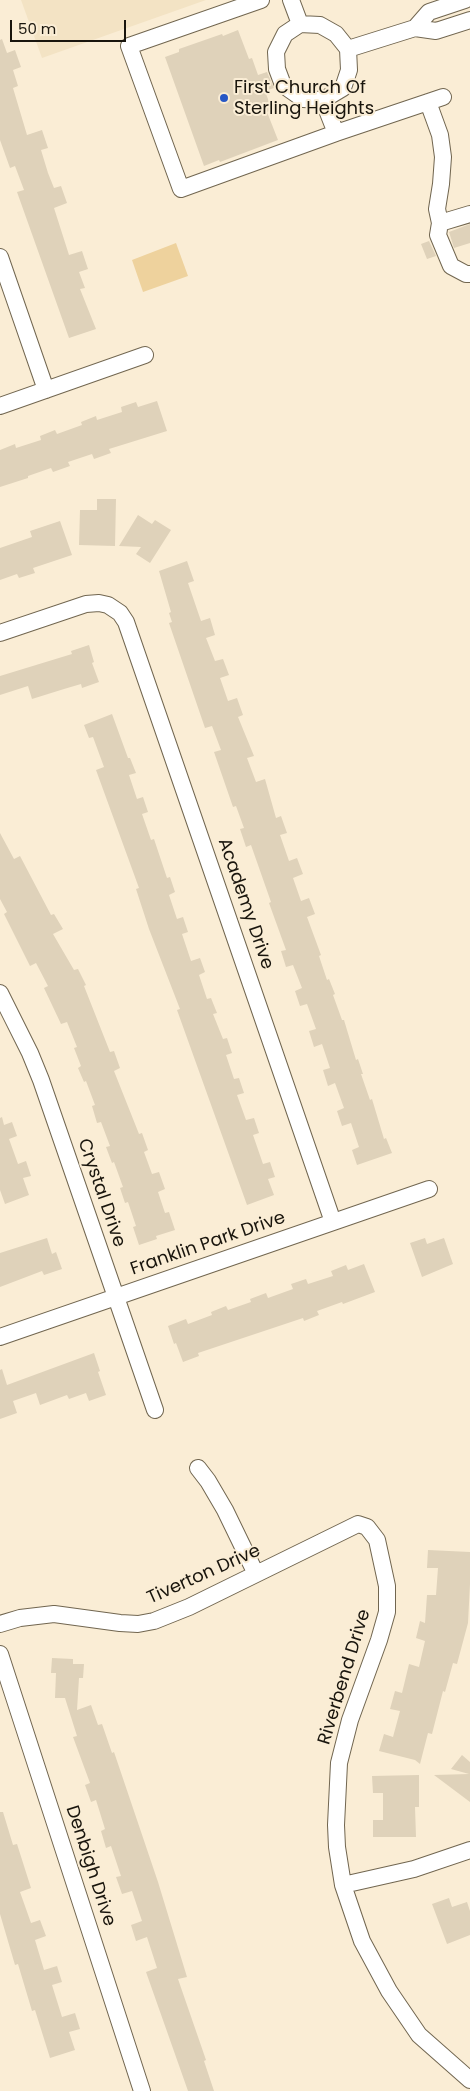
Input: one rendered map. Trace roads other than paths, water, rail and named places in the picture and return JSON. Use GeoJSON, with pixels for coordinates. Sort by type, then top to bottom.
{"type":"FeatureCollection","features":[{"type":"Feature","properties":{"kind":"street"},"geometry":{"type":"LineString","coordinates":[[261,0],[129,46],[180,189],[443,97]]}},
{"type":"Feature","properties":{"kind":"street"},"geometry":{"type":"LineString","coordinates":[[291,0],[300,24]]}},
{"type":"Feature","properties":{"kind":"street"},"geometry":{"type":"LineString","coordinates":[[415,28],[429,12],[465,0]]}},
{"type":"Feature","properties":{"kind":"street"},"geometry":{"type":"LineString","coordinates":[[348,49],[415,28],[436,31],[470,20]]}},
{"type":"Feature","properties":{"kind":"street"},"geometry":{"type":"LineString","coordinates":[[300,24],[320,26],[336,34],[348,49],[349,70],[343,88],[323,100],[303,99],[284,85],[277,68],[276,52],[285,34],[300,24]]}},
{"type":"Feature","properties":{"kind":"street"},"geometry":{"type":"LineString","coordinates":[[323,100],[336,133]]}},
{"type":"Feature","properties":{"kind":"street"},"geometry":{"type":"LineString","coordinates":[[428,102],[440,135],[443,157],[437,208],[440,223],[438,235],[451,266],[466,274],[470,274]]}},
{"type":"Feature","properties":{"kind":"street"},"geometry":{"type":"LineString","coordinates":[[440,223],[470,214]]}},
{"type":"Feature","properties":{"kind":"street"},"geometry":{"type":"LineString","coordinates":[[0,256],[46,390]]}},
{"type":"Feature","properties":{"kind":"street"},"geometry":{"type":"LineString","coordinates":[[0,406],[145,355]]}},
{"type":"Feature","properties":{"kind":"street","name":"Academy Drive"},"geometry":{"type":"LineString","coordinates":[[0,633],[86,604],[99,603],[108,605],[120,613],[130,632],[333,1222]]}},
{"type":"Feature","properties":{"kind":"street","name":"Crystal Drive"},"geometry":{"type":"LineString","coordinates":[[0,993],[30,1053],[41,1080],[155,1410]]}},
{"type":"Feature","properties":{"kind":"street","name":"Franklin Park Drive"},"geometry":{"type":"LineString","coordinates":[[0,1337],[429,1190]]}},
{"type":"Feature","properties":{"kind":"street"},"geometry":{"type":"LineString","coordinates":[[198,1468],[208,1480],[225,1510],[256,1574]]}},
{"type":"Feature","properties":{"kind":"street","name":"Tiverton Drive"},"geometry":{"type":"LineString","coordinates":[[0,1624],[20,1618],[54,1614],[120,1623],[138,1624],[154,1621],[182,1610],[358,1524]]}},
{"type":"Feature","properties":{"kind":"street","name":"Riverbend Drive"},"geometry":{"type":"LineString","coordinates":[[358,1524],[367,1527],[377,1540],[388,1596],[385,1624],[350,1720],[340,1763],[336,1825],[344,1885],[362,1941],[394,1999],[419,2035],[470,2080]]}},
{"type":"Feature","properties":{"kind":"street","name":"Denbigh Drive"},"geometry":{"type":"LineString","coordinates":[[0,1654],[142,2091]]}},
{"type":"Feature","properties":{"kind":"street"},"geometry":{"type":"LineString","coordinates":[[344,1885],[414,1869],[470,1850]]}},
{"type":"Feature","properties":{"kind":"place","name":"First Church Of Sterling Heights"},"geometry":{"type":"Point","coordinates":[224,98]}}]}
